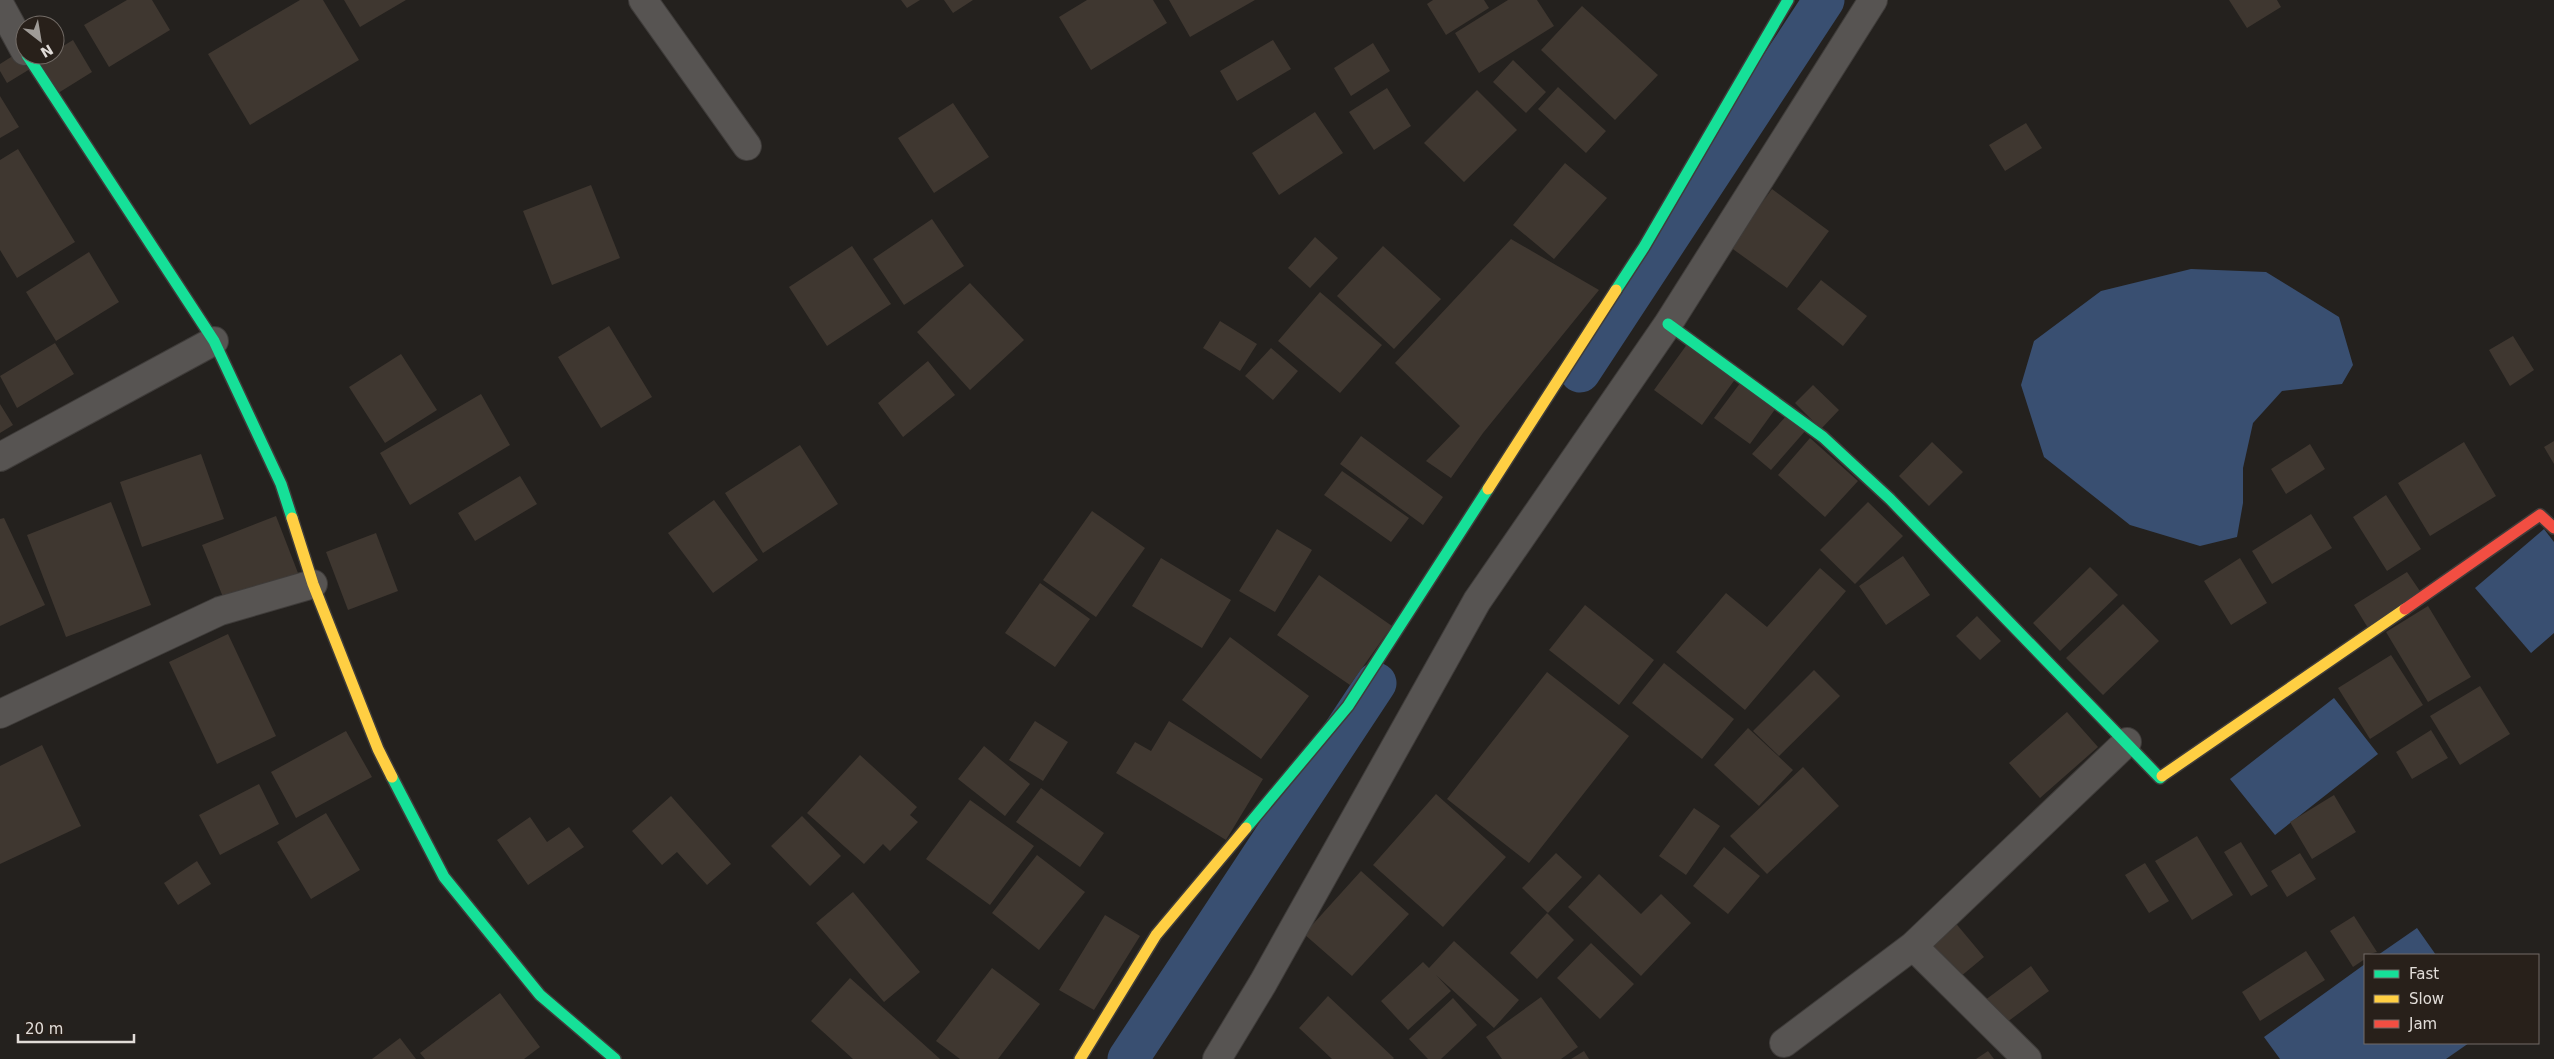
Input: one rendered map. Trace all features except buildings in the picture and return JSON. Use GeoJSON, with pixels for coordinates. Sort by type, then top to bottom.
{"type":"FeatureCollection","features":[{"type":"Feature","properties":{"kind":"street"},"geometry":{"type":"LineString","coordinates":[[643,0],[747,146]]}},
{"type":"Feature","properties":{"kind":"street"},"geometry":{"type":"LineString","coordinates":[[1080,1059],[1156,935],[1348,706],[1644,247],[1788,0]]}},
{"type":"Feature","properties":{"kind":"street"},"geometry":{"type":"LineString","coordinates":[[1217,1059],[1263,983],[1477,601],[1668,324],[1873,0]]}},
{"type":"Feature","properties":{"kind":"street"},"geometry":{"type":"LineString","coordinates":[[0,5],[15,33]]}},
{"type":"Feature","properties":{"kind":"street"},"geometry":{"type":"LineString","coordinates":[[34,65],[214,341],[281,484],[313,584],[378,749],[444,877],[540,995],[615,1059]]}},
{"type":"Feature","properties":{"kind":"street"},"geometry":{"type":"LineString","coordinates":[[1668,324],[1823,437],[1890,499],[2160,778],[2540,515],[2554,528]]}},
{"type":"Feature","properties":{"kind":"street"},"geometry":{"type":"LineString","coordinates":[[0,457],[214,341]]}},
{"type":"Feature","properties":{"kind":"street"},"geometry":{"type":"LineString","coordinates":[[0,714],[220,611],[313,584]]}},
{"type":"Feature","properties":{"kind":"street"},"geometry":{"type":"LineString","coordinates":[[1784,1043],[1913,946],[2127,742]]}},
{"type":"Feature","properties":{"kind":"street"},"geometry":{"type":"LineString","coordinates":[[1913,946],[2027,1059]]}},
{"type":"Feature","properties":{"kind":"water"},"geometry":{"type":"Polygon","coordinates":[[[2191,269],[2266,272],[2339,317],[2353,365],[2342,384],[2282,391],[2253,423],[2243,468],[2243,503],[2237,537],[2200,546],[2130,525],[2044,457],[2021,385],[2034,341],[2101,291],[2191,269]]]}},
{"type":"Feature","properties":{"kind":"water"},"geometry":{"type":"Polygon","coordinates":[[[2544,529],[2554,542],[2554,633],[2531,653],[2475,588],[2544,529]]]}},
{"type":"Feature","properties":{"kind":"water"},"geometry":{"type":"Polygon","coordinates":[[[2334,698],[2378,754],[2275,835],[2230,779],[2334,698]]]}},
{"type":"Feature","properties":{"kind":"water"},"geometry":{"type":"Polygon","coordinates":[[[2417,928],[2435,954],[2379,954],[2417,928]]]}},
{"type":"Feature","properties":{"kind":"water"},"geometry":{"type":"Polygon","coordinates":[[[2364,965],[2364,1044],[2468,1044],[2446,1059],[2280,1059],[2264,1037],[2364,965]]]}},
{"type":"Feature","properties":{"kind":"waterway"},"geometry":{"type":"LineString","coordinates":[[1580,372],[1824,0]]}},
{"type":"Feature","properties":{"kind":"waterway"},"geometry":{"type":"LineString","coordinates":[[1128,1059],[1376,683]]}},
{"type":"Feature","properties":{"kind":"traffic: fast"},"geometry":{"type":"LineString","coordinates":[[1616,290],[1644,247],[1788,0]]}},
{"type":"Feature","properties":{"kind":"traffic: fast"},"geometry":{"type":"LineString","coordinates":[[34,65],[214,341],[281,484],[292,518]]}},
{"type":"Feature","properties":{"kind":"traffic: fast"},"geometry":{"type":"LineString","coordinates":[[1668,324],[1823,437],[1890,499],[2160,778],[2162,776]]}},
{"type":"Feature","properties":{"kind":"traffic: fast"},"geometry":{"type":"LineString","coordinates":[[1246,828],[1348,706],[1488,489]]}},
{"type":"Feature","properties":{"kind":"traffic: fast"},"geometry":{"type":"LineString","coordinates":[[392,777],[444,877],[540,995],[615,1059]]}},
{"type":"Feature","properties":{"kind":"traffic: slow"},"geometry":{"type":"LineString","coordinates":[[1488,489],[1616,290]]}},
{"type":"Feature","properties":{"kind":"traffic: slow"},"geometry":{"type":"LineString","coordinates":[[292,518],[313,584],[378,749],[392,777]]}},
{"type":"Feature","properties":{"kind":"traffic: slow"},"geometry":{"type":"LineString","coordinates":[[2162,776],[2405,609]]}},
{"type":"Feature","properties":{"kind":"traffic: slow"},"geometry":{"type":"LineString","coordinates":[[1080,1059],[1156,935],[1246,828]]}},
{"type":"Feature","properties":{"kind":"traffic: jam"},"geometry":{"type":"LineString","coordinates":[[2405,609],[2540,515],[2554,528]]}}]}
